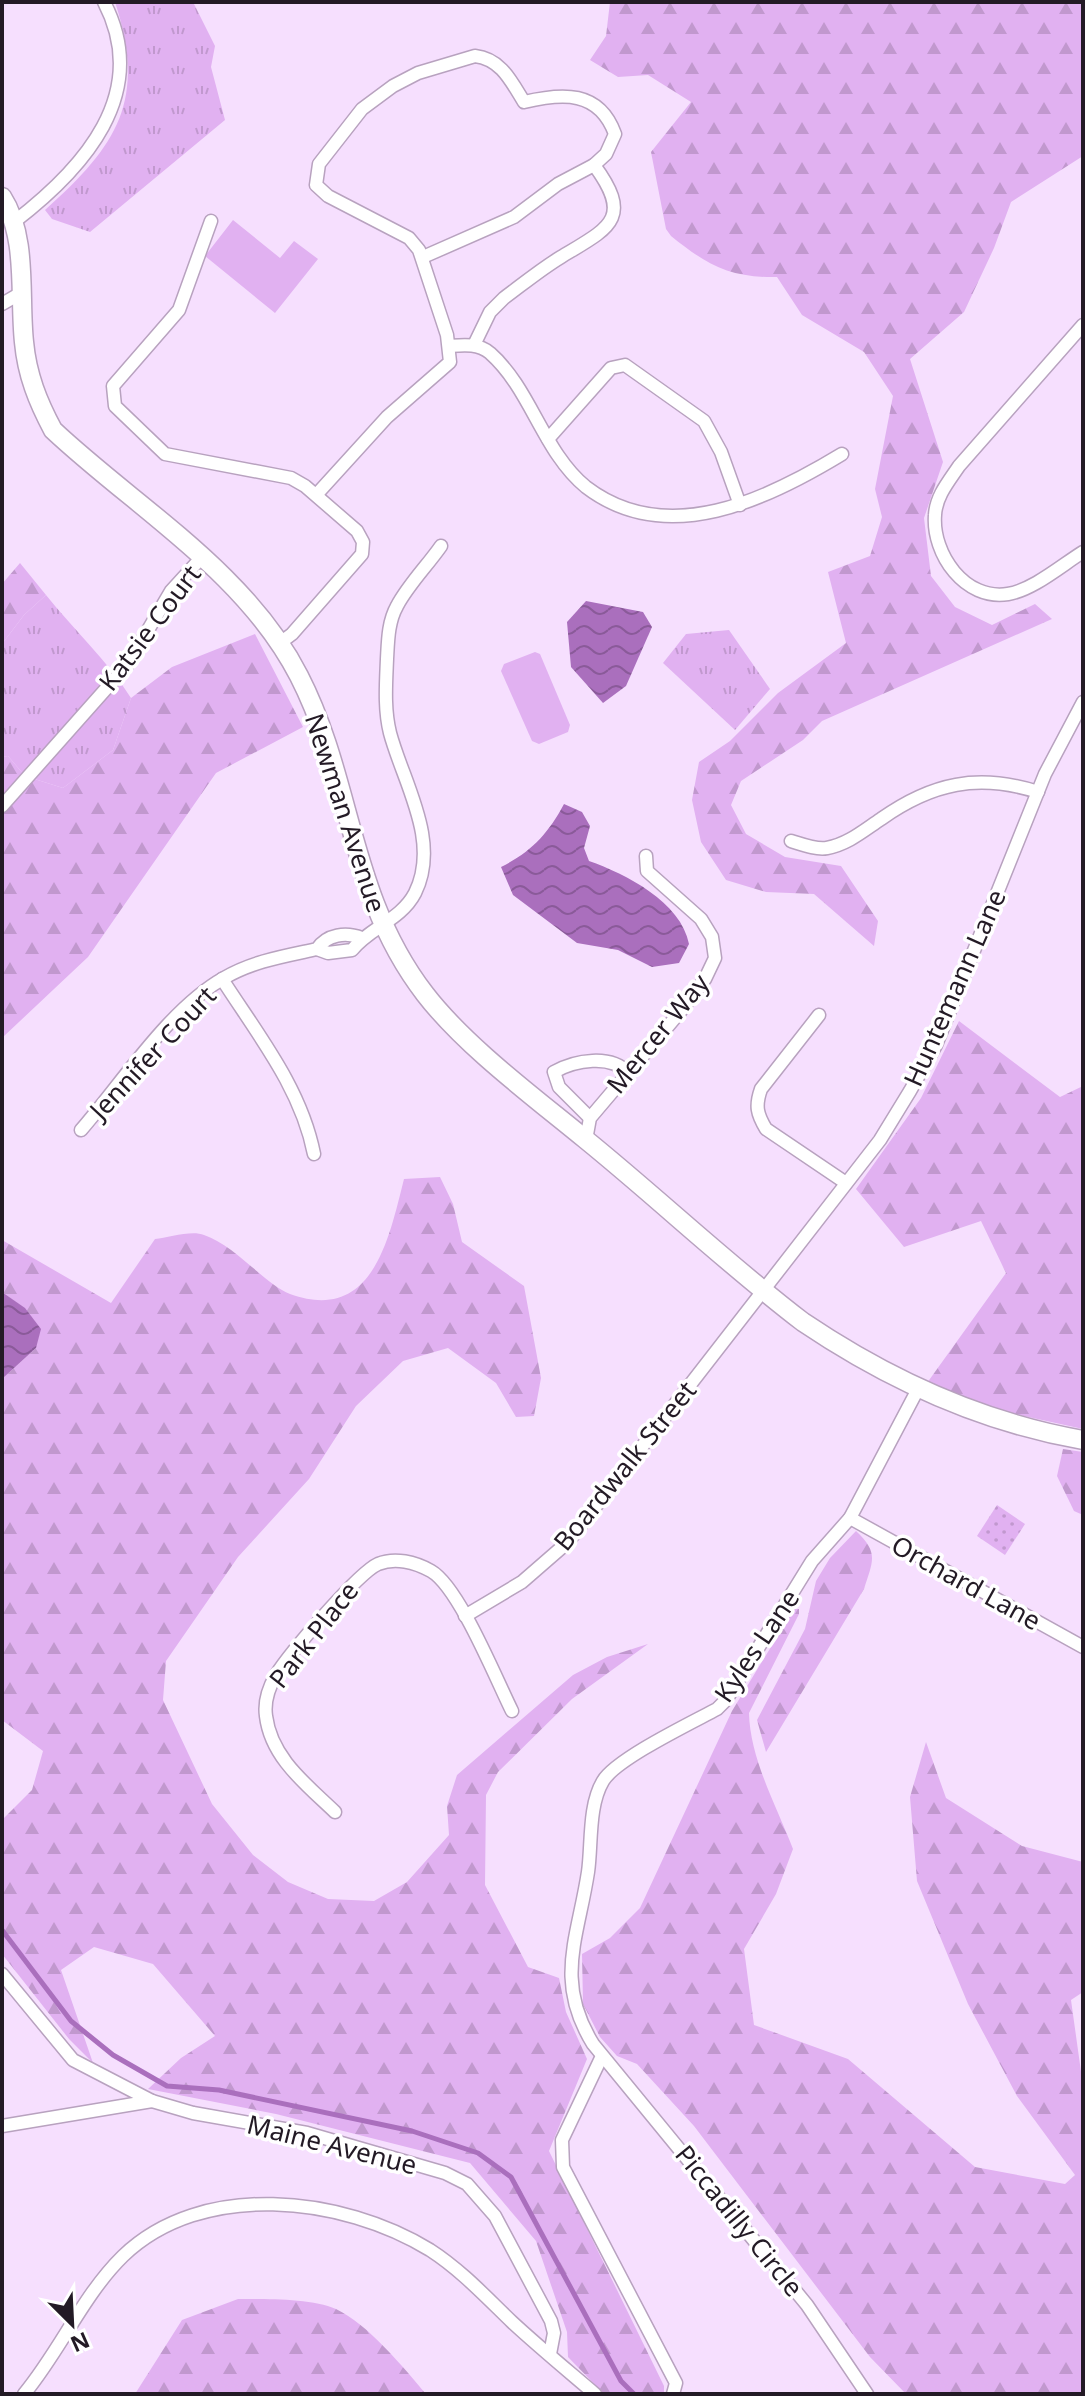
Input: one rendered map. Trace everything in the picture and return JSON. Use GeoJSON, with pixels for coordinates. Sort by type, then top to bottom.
{"type":"FeatureCollection","features":[{"type":"Feature","properties":{"kind":"street"},"geometry":{"type":"LineString","coordinates":[[14,222],[48,196],[102,134],[118,85],[119,49],[113,22],[104,2]]}},
{"type":"Feature","properties":{"kind":"street"},"geometry":{"type":"LineString","coordinates":[[317,494],[396,408],[450,362],[449,346],[423,257],[409,238],[320,191],[314,178],[319,164],[351,121],[393,86],[418,73],[475,56],[496,62],[524,102],[565,94],[589,100],[598,108],[615,134],[606,154],[594,165],[558,184],[514,217],[423,257]]}},
{"type":"Feature","properties":{"kind":"street"},"geometry":{"type":"LineString","coordinates":[[474,345],[490,312],[504,298],[557,259],[599,235],[612,222],[615,197],[594,165]]}},
{"type":"Feature","properties":{"kind":"street","name":"Newman Avenue"},"geometry":{"type":"LineString","coordinates":[[2,197],[14,222],[30,379],[37,401],[53,430],[202,557],[280,643],[299,677],[317,721],[382,927],[425,994],[449,1021],[761,1290],[849,1353],[918,1389],[988,1417],[1083,1440]]}},
{"type":"Feature","properties":{"kind":"street"},"geometry":{"type":"LineString","coordinates":[[211,221],[179,310],[111,392],[115,406],[165,454],[291,478],[317,494],[357,531],[363,542],[362,554],[292,634],[280,643]]}},
{"type":"Feature","properties":{"kind":"street"},"geometry":{"type":"LineString","coordinates":[[2,304],[21,293]]}},
{"type":"Feature","properties":{"kind":"street"},"geometry":{"type":"LineString","coordinates":[[1083,325],[959,466],[943,490],[935,512],[940,549],[966,584],[980,592],[1009,594],[1083,552]]}},
{"type":"Feature","properties":{"kind":"street"},"geometry":{"type":"LineString","coordinates":[[449,346],[474,345],[489,352],[515,386],[548,439],[587,487],[630,509],[690,516],[740,505],[790,486],[842,454]]}},
{"type":"Feature","properties":{"kind":"street"},"geometry":{"type":"LineString","coordinates":[[548,439],[611,368],[625,365],[704,421],[713,434],[740,505]]}},
{"type":"Feature","properties":{"kind":"street","name":"Jennifer Court"},"geometry":{"type":"LineString","coordinates":[[81,1130],[199,995],[222,979],[263,961],[317,949],[322,942],[344,933],[362,938],[382,927],[415,892],[422,847],[418,814],[390,733],[386,706],[388,631],[396,607],[441,546]]}},
{"type":"Feature","properties":{"kind":"street","name":"Katsie Court"},"geometry":{"type":"LineString","coordinates":[[2,806],[128,664],[171,591],[202,557]]}},
{"type":"Feature","properties":{"kind":"street","name":"Huntemann Lane"},"geometry":{"type":"LineString","coordinates":[[761,1290],[880,1140],[936,1045],[1038,792],[1083,702]]}},
{"type":"Feature","properties":{"kind":"street"},"geometry":{"type":"LineString","coordinates":[[791,841],[823,849],[844,843],[913,798],[946,785],[989,781],[1038,792]]}},
{"type":"Feature","properties":{"kind":"street","name":"Mercer Way"},"geometry":{"type":"LineString","coordinates":[[586,1140],[590,1118],[705,979],[715,958],[709,929],[647,871],[646,856]]}},
{"type":"Feature","properties":{"kind":"street"},"geometry":{"type":"LineString","coordinates":[[222,979],[295,1095],[307,1121],[314,1154]]}},
{"type":"Feature","properties":{"kind":"street"},"geometry":{"type":"LineString","coordinates":[[819,1015],[761,1089],[756,1103],[758,1117],[766,1129],[846,1183]]}},
{"type":"Feature","properties":{"kind":"street"},"geometry":{"type":"LineString","coordinates":[[590,1118],[559,1087],[554,1072],[572,1065],[606,1060],[621,1065],[628,1073]]}},
{"type":"Feature","properties":{"kind":"street","name":"Boardwalk Street"},"geometry":{"type":"LineString","coordinates":[[465,1616],[522,1582],[568,1542],[761,1290]]}},
{"type":"Feature","properties":{"kind":"street","name":"Kyles Lane"},"geometry":{"type":"LineString","coordinates":[[602,2056],[583,2028],[575,2007],[569,1962],[588,1874],[597,1795],[603,1781],[618,1765],[717,1709],[812,1561],[850,1518],[918,1389]]}},
{"type":"Feature","properties":{"kind":"street","name":"Orchard Lane"},"geometry":{"type":"LineString","coordinates":[[850,1518],[1083,1647]]}},
{"type":"Feature","properties":{"kind":"street","name":"Park Place"},"geometry":{"type":"LineString","coordinates":[[335,1812],[288,1767],[269,1732],[265,1704],[276,1675],[358,1579],[385,1562],[409,1563],[436,1574],[447,1585],[512,1711]]}},
{"type":"Feature","properties":{"kind":"street","name":"Maine Avenue"},"geometry":{"type":"LineString","coordinates":[[2,1974],[73,2060],[152,2101],[193,2113],[307,2133],[445,2173],[467,2184],[495,2216],[551,2321],[554,2333],[550,2354]]}},
{"type":"Feature","properties":{"kind":"street"},"geometry":{"type":"LineString","coordinates":[[602,2056],[562,2140],[560,2154],[563,2167],[676,2383],[673,2394]]}},
{"type":"Feature","properties":{"kind":"street","name":"Piccadilly Circle"},"geometry":{"type":"LineString","coordinates":[[602,2056],[807,2305],[867,2394]]}},
{"type":"Feature","properties":{"kind":"street"},"geometry":{"type":"LineString","coordinates":[[2,2126],[152,2101]]}},
{"type":"Feature","properties":{"kind":"street"},"geometry":{"type":"LineString","coordinates":[[24,2394],[121,2258],[170,2222],[236,2205],[288,2206],[368,2221],[405,2236],[458,2271],[595,2394]]}},
{"type":"Feature","properties":{"kind":"green space"},"geometry":{"type":"Polygon","coordinates":[[[115,2],[193,2],[215,46],[211,67],[225,120],[90,232],[52,219],[45,210],[91,164],[108,141],[119,118],[126,94],[128,67],[115,2]]]}},
{"type":"Feature","properties":{"kind":"green space"},"geometry":{"type":"Polygon","coordinates":[[[610,2],[1083,2],[1083,156],[1011,202],[994,248],[964,312],[910,359],[943,462],[924,518],[931,576],[955,607],[992,625],[1035,604],[1052,619],[822,721],[803,740],[741,781],[731,805],[746,834],[785,857],[841,866],[878,921],[874,946],[814,894],[766,892],[726,880],[701,842],[692,800],[699,762],[730,741],[778,693],[846,643],[828,572],[870,556],[882,517],[875,489],[893,396],[864,352],[802,315],[777,277],[746,275],[720,268],[671,236],[666,229],[651,152],[691,102],[648,75],[618,77],[590,60],[606,36],[610,2]]]}},
{"type":"Feature","properties":{"kind":"green space"},"geometry":{"type":"Polygon","coordinates":[[[233,220],[280,258],[294,241],[318,259],[275,313],[205,256],[233,220]]]}},
{"type":"Feature","properties":{"kind":"green space"},"geometry":{"type":"Polygon","coordinates":[[[20,563],[46,595],[24,615],[2,644],[2,584],[20,563]]]}},
{"type":"Feature","properties":{"kind":"green space"},"geometry":{"type":"Polygon","coordinates":[[[46,595],[131,698],[113,750],[63,788],[25,776],[8,756],[2,757],[2,644],[24,615],[46,595]]]}},
{"type":"Feature","properties":{"kind":"green space"},"geometry":{"type":"Polygon","coordinates":[[[729,630],[770,689],[735,730],[663,663],[686,634],[729,630]]]}},
{"type":"Feature","properties":{"kind":"green space"},"geometry":{"type":"Polygon","coordinates":[[[255,634],[303,727],[216,773],[88,957],[2,1038],[2,757],[8,756],[25,776],[63,788],[113,750],[131,698],[172,667],[255,634]]]}},
{"type":"Feature","properties":{"kind":"green space"},"geometry":{"type":"Polygon","coordinates":[[[535,652],[540,654],[570,725],[568,732],[539,744],[532,741],[501,671],[504,664],[535,652]]]}},
{"type":"Feature","properties":{"kind":"green space"},"geometry":{"type":"Polygon","coordinates":[[[959,1021],[1060,1097],[1083,1086],[1083,1429],[996,1410],[927,1383],[1006,1273],[981,1221],[904,1247],[856,1189],[921,1098],[959,1021]]]}},
{"type":"Feature","properties":{"kind":"green space"},"geometry":{"type":"Polygon","coordinates":[[[440,1177],[453,1204],[462,1242],[524,1286],[541,1378],[534,1416],[516,1417],[496,1383],[448,1348],[403,1361],[356,1406],[309,1479],[238,1557],[166,1661],[163,1700],[212,1804],[253,1855],[288,1882],[328,1899],[374,1901],[407,1882],[449,1835],[447,1806],[457,1775],[573,1675],[607,1657],[648,1644],[572,1699],[498,1772],[486,1795],[485,1885],[528,1967],[559,1978],[566,2012],[587,2059],[549,2151],[664,2386],[664,2394],[604,2394],[568,2357],[567,2332],[536,2241],[470,2163],[276,2114],[148,2089],[181,2058],[215,2036],[153,1964],[94,1947],[61,1970],[93,2063],[69,2039],[2,1954],[2,1820],[32,1790],[43,1751],[2,1720],[2,1379],[36,1348],[24,1308],[2,1292],[2,1240],[111,1303],[155,1239],[193,1233],[216,1240],[290,1294],[318,1300],[341,1297],[359,1286],[372,1270],[392,1226],[404,1179],[440,1177]]]}},
{"type":"Feature","properties":{"kind":"green space"},"geometry":{"type":"Polygon","coordinates":[[[1063,1449],[1083,1452],[1083,1515],[1074,1511],[1057,1476],[1063,1449]]]}},
{"type":"Feature","properties":{"kind":"green space"},"geometry":{"type":"Polygon","coordinates":[[[997,1505],[1025,1524],[1005,1555],[977,1536],[997,1505]]]}},
{"type":"Feature","properties":{"kind":"green space"},"geometry":{"type":"Polygon","coordinates":[[[856,1531],[868,1545],[872,1557],[864,1589],[766,1752],[757,1720],[805,1629],[816,1581],[830,1558],[856,1531]]]}},
{"type":"Feature","properties":{"kind":"green space"},"geometry":{"type":"Polygon","coordinates":[[[794,1609],[799,1609],[799,1614],[749,1713],[759,1765],[793,1849],[776,1894],[744,1949],[754,2025],[848,2059],[975,2167],[1065,2184],[1075,2175],[1017,2096],[968,2004],[917,1881],[910,1797],[926,1742],[946,1798],[1022,1846],[1083,1862],[1083,1992],[1071,2000],[1083,2086],[1083,2394],[906,2394],[870,2357],[694,2126],[637,2064],[617,2056],[600,2037],[583,2004],[582,1954],[610,1938],[640,1908],[732,1711],[794,1609]]]}},
{"type":"Feature","properties":{"kind":"green space"},"geometry":{"type":"Polygon","coordinates":[[[238,2299],[302,2301],[336,2309],[373,2336],[426,2394],[135,2394],[182,2320],[238,2299]]]}},
{"type":"Feature","properties":{"kind":"water"},"geometry":{"type":"Polygon","coordinates":[[[586,601],[643,612],[652,627],[626,686],[603,703],[571,667],[567,622],[586,601]]]}},
{"type":"Feature","properties":{"kind":"water"},"geometry":{"type":"Polygon","coordinates":[[[564,804],[582,812],[590,826],[584,848],[589,861],[635,882],[675,915],[689,944],[679,963],[652,967],[618,950],[577,943],[513,895],[501,867],[538,841],[564,804]]]}},
{"type":"Feature","properties":{"kind":"water"},"geometry":{"type":"Polygon","coordinates":[[[2,1292],[25,1308],[41,1329],[36,1348],[2,1379],[2,1292]]]}},
{"type":"Feature","properties":{"kind":"waterway"},"geometry":{"type":"LineString","coordinates":[[2,1930],[71,2021],[113,2055],[167,2086],[219,2090],[412,2131],[478,2153],[511,2177],[621,2381],[634,2394]]}}]}
